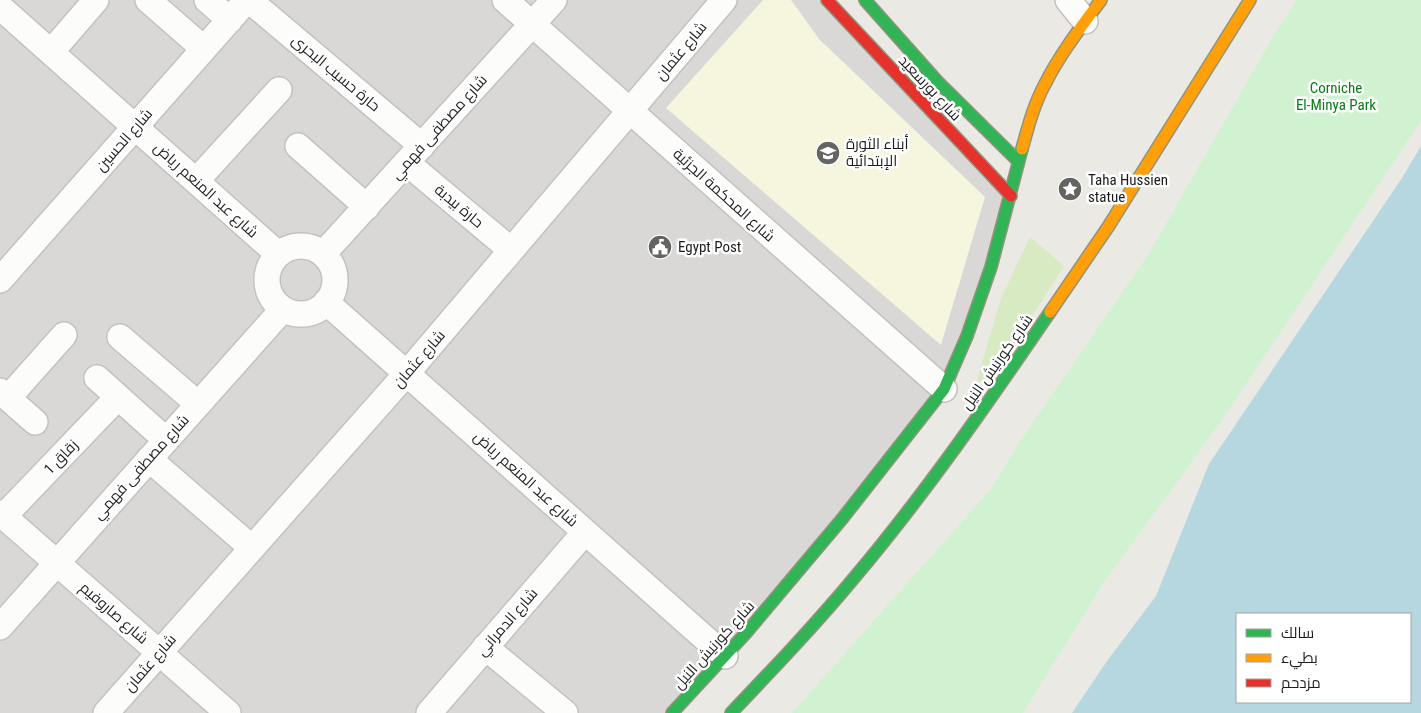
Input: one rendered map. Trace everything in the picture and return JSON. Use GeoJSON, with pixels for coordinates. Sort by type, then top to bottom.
{"type":"FeatureCollection","features":[{"type":"Feature","properties":{"kind":"main road","name":"شارع بورسعيد"},"geometry":{"type":"LineString","coordinates":[[827,0],[1011,196]]}},
{"type":"Feature","properties":{"kind":"main road","name":"شارع بورسعيد"},"geometry":{"type":"LineString","coordinates":[[865,0],[937,82],[1018,161]]}},
{"type":"Feature","properties":{"kind":"main road","name":"شارع كورنيش النيل"},"geometry":{"type":"LineString","coordinates":[[672,713],[752,635],[944,389],[967,336],[992,267],[1011,196],[1018,161],[1031,117],[1044,85],[1061,55],[1101,0]]}},
{"type":"Feature","properties":{"kind":"main road","name":"شارع كورنيش النيل"},"geometry":{"type":"LineString","coordinates":[[731,713],[740,696],[779,662],[813,626],[854,577],[893,529],[990,400],[1108,227],[1250,0]]}},
{"type":"Feature","properties":{"kind":"main road"},"geometry":{"type":"LineString","coordinates":[[774,651],[779,662]]}},
{"type":"Feature","properties":{"kind":"street"},"geometry":{"type":"LineString","coordinates":[[50,52],[96,0]]}},
{"type":"Feature","properties":{"kind":"street"},"geometry":{"type":"LineString","coordinates":[[148,0],[204,48]]}},
{"type":"Feature","properties":{"kind":"street"},"geometry":{"type":"LineString","coordinates":[[208,0],[230,20]]}},
{"type":"Feature","properties":{"kind":"street","name":"شارع الحسين"},"geometry":{"type":"LineString","coordinates":[[0,280],[248,0]]}},
{"type":"Feature","properties":{"kind":"street","name":"حارة حسيب البحرى"},"geometry":{"type":"LineString","coordinates":[[248,0],[414,154]]}},
{"type":"Feature","properties":{"kind":"street","name":"شارع المحكمة الجزئية"},"geometry":{"type":"LineString","coordinates":[[505,0],[944,389]]}},
{"type":"Feature","properties":{"kind":"street","name":"شارع مصطفى فهمي"},"geometry":{"type":"LineString","coordinates":[[323,254],[554,0]]}},
{"type":"Feature","properties":{"kind":"street","name":"شارع عثمان"},"geometry":{"type":"LineString","coordinates":[[110,712],[159,652],[407,374],[724,0]]}},
{"type":"Feature","properties":{"kind":"street"},"geometry":{"type":"LineString","coordinates":[[1068,0],[1085,20]]}},
{"type":"Feature","properties":{"kind":"street","name":"شارع عبد المنعم رياض"},"geometry":{"type":"LineString","coordinates":[[0,7],[278,254]]}},
{"type":"Feature","properties":{"kind":"street"},"geometry":{"type":"LineString","coordinates":[[196,181],[279,90]]}},
{"type":"Feature","properties":{"kind":"street"},"geometry":{"type":"LineString","coordinates":[[298,146],[367,207]]}},
{"type":"Feature","properties":{"kind":"street","name":"حارة بيدبة"},"geometry":{"type":"LineString","coordinates":[[414,154],[512,250]]}},
{"type":"Feature","properties":{"kind":"street"},"geometry":{"type":"LineString","coordinates":[[300,245],[313,247],[323,254],[331,264],[334,277],[333,290],[326,302],[317,310],[306,313],[294,313],[283,309],[272,298],[267,283],[268,267],[278,254],[288,248],[300,245]]}},
{"type":"Feature","properties":{"kind":"street","name":"شارع عبد المنعم رياض"},"geometry":{"type":"LineString","coordinates":[[326,302],[584,532],[719,668]]}},
{"type":"Feature","properties":{"kind":"street","name":"شارع مصطفى فهمي"},"geometry":{"type":"LineString","coordinates":[[0,626],[8,601],[55,563],[283,309]]}},
{"type":"Feature","properties":{"kind":"street"},"geometry":{"type":"LineString","coordinates":[[35,422],[4,394],[64,335]]}},
{"type":"Feature","properties":{"kind":"street"},"geometry":{"type":"LineString","coordinates":[[120,337],[198,404]]}},
{"type":"Feature","properties":{"kind":"street"},"geometry":{"type":"LineString","coordinates":[[97,378],[166,440]]}},
{"type":"Feature","properties":{"kind":"street","name":"زقاق 1"},"geometry":{"type":"LineString","coordinates":[[2,515],[118,397]]}},
{"type":"Feature","properties":{"kind":"street"},"geometry":{"type":"LineString","coordinates":[[148,459],[252,548]]}},
{"type":"Feature","properties":{"kind":"street","name":"شارع صاروفيم"},"geometry":{"type":"LineString","coordinates":[[2,515],[228,713]]}},
{"type":"Feature","properties":{"kind":"street","name":"شارع الدمراني"},"geometry":{"type":"LineString","coordinates":[[428,713],[584,532]]}},
{"type":"Feature","properties":{"kind":"street"},"geometry":{"type":"LineString","coordinates":[[485,647],[565,713]]}},
{"type":"Feature","properties":{"kind":"shaded area"},"geometry":{"type":"Polygon","coordinates":[[[0,0],[825,0],[1010,197],[943,389],[671,713],[0,713],[0,280],[135,127],[0,0]]]}},
{"type":"Feature","properties":{"kind":"shaded area","name":"أبناء الثورة الإبتدائية"},"geometry":{"type":"Polygon","coordinates":[[[763,0],[791,0],[820,40],[985,197],[941,345],[666,108],[763,0]]]}},
{"type":"Feature","properties":{"kind":"shaded area"},"geometry":{"type":"Polygon","coordinates":[[[0,10],[131,128],[0,274],[0,10]]]}},
{"type":"Feature","properties":{"kind":"green space","name":"Corniche El-Minya Park"},"geometry":{"type":"Polygon","coordinates":[[[1297,0],[1421,0],[1421,121],[1220,423],[1104,582],[1023,713],[792,713],[990,490],[1025,434],[1150,252],[1274,35],[1297,0]]]}},
{"type":"Feature","properties":{"kind":"green space"},"geometry":{"type":"Polygon","coordinates":[[[1030,237],[1064,266],[988,385],[977,380],[1001,298],[1030,237]]]}},
{"type":"Feature","properties":{"kind":"water"},"geometry":{"type":"Polygon","coordinates":[[[1421,146],[1421,713],[1072,713],[1107,661],[1156,596],[1209,464],[1402,178],[1421,146]]]}},
{"type":"Feature","properties":{"kind":"traffic: fast"},"geometry":{"type":"LineString","coordinates":[[865,0],[937,81],[1018,161]]}},
{"type":"Feature","properties":{"kind":"traffic: fast"},"geometry":{"type":"LineString","coordinates":[[672,713],[746,633],[842,519],[944,389],[967,336],[991,267],[1022,149]]}},
{"type":"Feature","properties":{"kind":"traffic: fast"},"geometry":{"type":"LineString","coordinates":[[731,713],[809,630],[906,514],[955,448],[1050,312]]}},
{"type":"Feature","properties":{"kind":"traffic: slow"},"geometry":{"type":"LineString","coordinates":[[1022,149],[1034,108],[1051,73],[1071,41],[1101,0]]}},
{"type":"Feature","properties":{"kind":"traffic: slow"},"geometry":{"type":"LineString","coordinates":[[1050,312],[1108,227],[1250,0]]}},
{"type":"Feature","properties":{"kind":"traffic: jam"},"geometry":{"type":"LineString","coordinates":[[827,0],[1011,196]]}},
{"type":"Feature","properties":{"kind":"place","name":"أبناء الثورة الإبتدائية"},"geometry":{"type":"Point","coordinates":[828,153]}},
{"type":"Feature","properties":{"kind":"place","name":"Taha Hussien statue"},"geometry":{"type":"Point","coordinates":[1070,189]}},
{"type":"Feature","properties":{"kind":"place","name":"Egypt Post"},"geometry":{"type":"Point","coordinates":[660,247]}}]}
